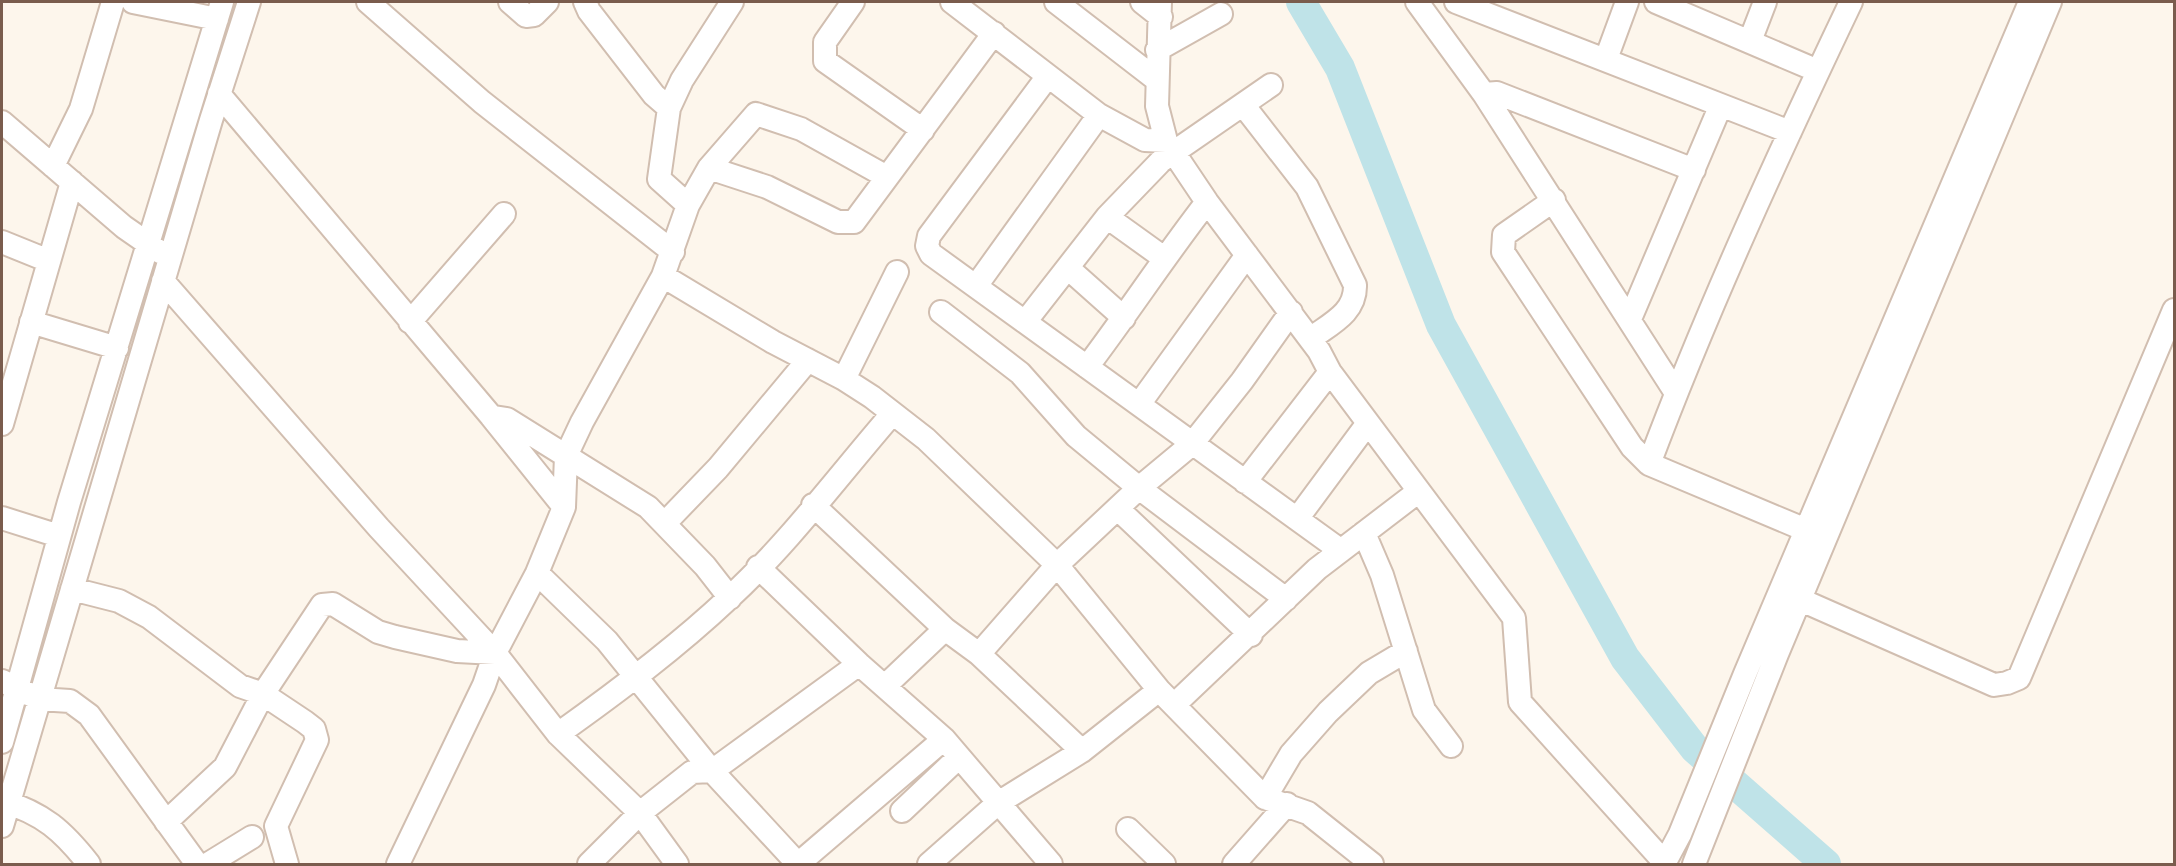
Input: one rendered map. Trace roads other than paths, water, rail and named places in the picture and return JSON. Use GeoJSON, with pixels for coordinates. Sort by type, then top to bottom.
{"type":"FeatureCollection","features":[{"type":"Feature","properties":{"kind":"street"},"geometry":{"type":"LineString","coordinates":[[53,166],[81,110],[113,2]]}},
{"type":"Feature","properties":{"kind":"street"},"geometry":{"type":"LineString","coordinates":[[2,742],[9,685],[59,536],[219,10],[133,2]]}},
{"type":"Feature","properties":{"kind":"street"},"geometry":{"type":"LineString","coordinates":[[2,826],[5,802],[39,699],[219,94],[249,2]]}},
{"type":"Feature","properties":{"kind":"street"},"geometry":{"type":"LineString","coordinates":[[368,2],[482,102],[673,252]]}},
{"type":"Feature","properties":{"kind":"street"},"geometry":{"type":"LineString","coordinates":[[510,2],[526,16],[534,15],[547,2]]}},
{"type":"Feature","properties":{"kind":"street"},"geometry":{"type":"LineString","coordinates":[[585,2],[589,11],[654,95],[669,108]]}},
{"type":"Feature","properties":{"kind":"street"},"geometry":{"type":"LineString","coordinates":[[688,205],[659,179],[669,108],[682,80],[732,2]]}},
{"type":"Feature","properties":{"kind":"street"},"geometry":{"type":"LineString","coordinates":[[853,2],[825,42],[825,61],[923,130]]}},
{"type":"Feature","properties":{"kind":"street"},"geometry":{"type":"LineString","coordinates":[[952,2],[1099,115],[1145,140],[1170,147]]}},
{"type":"Feature","properties":{"kind":"street"},"geometry":{"type":"LineString","coordinates":[[1056,2],[1157,80]]}},
{"type":"Feature","properties":{"kind":"street"},"geometry":{"type":"LineString","coordinates":[[1142,2],[1160,9],[1157,106],[1170,147],[1208,202],[1291,312],[1330,372],[1514,618],[1520,702],[1664,864],[1680,834],[1745,674],[2030,2]]}},
{"type":"Feature","properties":{"kind":"street"},"geometry":{"type":"LineString","coordinates":[[1417,2],[1484,94],[1676,393]]}},
{"type":"Feature","properties":{"kind":"street"},"geometry":{"type":"LineString","coordinates":[[1456,2],[1606,59],[1720,107],[1790,132]]}},
{"type":"Feature","properties":{"kind":"street"},"geometry":{"type":"LineString","coordinates":[[1606,59],[1627,2]]}},
{"type":"Feature","properties":{"kind":"street"},"geometry":{"type":"LineString","coordinates":[[1656,2],[1818,71]]}},
{"type":"Feature","properties":{"kind":"street"},"geometry":{"type":"LineString","coordinates":[[1750,41],[1765,2]]}},
{"type":"Feature","properties":{"kind":"street"},"geometry":{"type":"LineString","coordinates":[[1649,464],[1676,393],[1790,132],[1851,2]]}},
{"type":"Feature","properties":{"kind":"street"},"geometry":{"type":"LineString","coordinates":[[1697,855],[1777,654],[2050,2]]}},
{"type":"Feature","properties":{"kind":"street"},"geometry":{"type":"LineString","coordinates":[[1157,50],[1221,14]]}},
{"type":"Feature","properties":{"kind":"street"},"geometry":{"type":"LineString","coordinates":[[709,168],[767,187],[838,222],[845,224],[854,222],[994,33]]}},
{"type":"Feature","properties":{"kind":"street"},"geometry":{"type":"LineString","coordinates":[[1048,76],[929,236],[927,246],[931,254],[1087,368],[1140,403],[1192,444],[1340,550]]}},
{"type":"Feature","properties":{"kind":"street"},"geometry":{"type":"LineString","coordinates":[[1025,322],[1069,269],[1107,217],[1170,147],[1245,106],[1270,86]]}},
{"type":"Feature","properties":{"kind":"street"},"geometry":{"type":"LineString","coordinates":[[1484,94],[1497,93],[1694,170]]}},
{"type":"Feature","properties":{"kind":"street"},"geometry":{"type":"LineString","coordinates":[[219,94],[491,416],[564,507]]}},
{"type":"Feature","properties":{"kind":"street"},"geometry":{"type":"LineString","coordinates":[[1245,106],[1307,187],[1355,285],[1356,297],[1350,309],[1310,339]]}},
{"type":"Feature","properties":{"kind":"street"},"geometry":{"type":"LineString","coordinates":[[1630,319],[1720,107]]}},
{"type":"Feature","properties":{"kind":"street"},"geometry":{"type":"LineString","coordinates":[[398,864],[484,685],[495,653],[537,573],[564,507],[566,456],[582,422],[663,276],[688,205],[709,168],[756,114],[801,129],[887,177]]}},
{"type":"Feature","properties":{"kind":"street"},"geometry":{"type":"LineString","coordinates":[[976,286],[1099,115]]}},
{"type":"Feature","properties":{"kind":"street"},"geometry":{"type":"LineString","coordinates":[[2,122],[148,244],[170,259]]}},
{"type":"Feature","properties":{"kind":"street"},"geometry":{"type":"LineString","coordinates":[[2,424],[72,182]]}},
{"type":"Feature","properties":{"kind":"street"},"geometry":{"type":"LineString","coordinates":[[1554,200],[1504,235],[1503,252],[1632,447],[1649,464],[1806,530]]}},
{"type":"Feature","properties":{"kind":"street"},"geometry":{"type":"LineString","coordinates":[[1087,368],[1164,258],[1208,202]]}},
{"type":"Feature","properties":{"kind":"street"},"geometry":{"type":"LineString","coordinates":[[410,322],[504,214]]}},
{"type":"Feature","properties":{"kind":"street"},"geometry":{"type":"LineString","coordinates":[[1107,217],[1164,258]]}},
{"type":"Feature","properties":{"kind":"street"},"geometry":{"type":"LineString","coordinates":[[2,242],[49,261]]}},
{"type":"Feature","properties":{"kind":"street"},"geometry":{"type":"LineString","coordinates":[[1140,403],[1248,255]]}},
{"type":"Feature","properties":{"kind":"street"},"geometry":{"type":"LineString","coordinates":[[1069,269],[1124,318]]}},
{"type":"Feature","properties":{"kind":"street"},"geometry":{"type":"LineString","coordinates":[[844,379],[897,272]]}},
{"type":"Feature","properties":{"kind":"street"},"geometry":{"type":"LineString","coordinates":[[663,276],[773,342],[844,379],[872,397],[926,439],[1057,565],[1167,697],[1265,798],[1308,813],[1368,863]]}},
{"type":"Feature","properties":{"kind":"street"},"geometry":{"type":"LineString","coordinates":[[163,282],[379,528],[495,653],[558,734],[640,813],[677,864]]}},
{"type":"Feature","properties":{"kind":"street"},"geometry":{"type":"LineString","coordinates":[[1801,600],[1995,685],[2019,678],[2175,310]]}},
{"type":"Feature","properties":{"kind":"street"},"geometry":{"type":"LineString","coordinates":[[941,312],[1020,373],[1076,436],[1139,488],[1286,599]]}},
{"type":"Feature","properties":{"kind":"street"},"geometry":{"type":"LineString","coordinates":[[980,654],[1057,565],[1139,488],[1192,444],[1242,381],[1291,312]]}},
{"type":"Feature","properties":{"kind":"street"},"geometry":{"type":"LineString","coordinates":[[31,322],[117,348]]}},
{"type":"Feature","properties":{"kind":"street"},"geometry":{"type":"LineString","coordinates":[[665,523],[718,468],[808,360]]}},
{"type":"Feature","properties":{"kind":"street"},"geometry":{"type":"LineString","coordinates":[[1245,482],[1330,372]]}},
{"type":"Feature","properties":{"kind":"street"},"geometry":{"type":"LineString","coordinates":[[558,734],[635,679],[730,598],[892,414]]}},
{"type":"Feature","properties":{"kind":"street"},"geometry":{"type":"LineString","coordinates":[[491,416],[507,419],[639,501],[665,523],[705,566],[730,598]]}},
{"type":"Feature","properties":{"kind":"street"},"geometry":{"type":"LineString","coordinates":[[1297,519],[1368,423]]}},
{"type":"Feature","properties":{"kind":"street"},"geometry":{"type":"LineString","coordinates":[[929,864],[998,803],[1167,697],[1251,635],[1286,599],[1340,550],[1419,491]]}},
{"type":"Feature","properties":{"kind":"street"},"geometry":{"type":"LineString","coordinates":[[813,505],[945,629],[980,654],[1082,751]]}},
{"type":"Feature","properties":{"kind":"street"},"geometry":{"type":"LineString","coordinates":[[1119,509],[1251,635]]}},
{"type":"Feature","properties":{"kind":"street"},"geometry":{"type":"LineString","coordinates":[[2,518],[59,536]]}},
{"type":"Feature","properties":{"kind":"street"},"geometry":{"type":"LineString","coordinates":[[1364,533],[1382,575],[1425,710],[1451,746]]}},
{"type":"Feature","properties":{"kind":"street"},"geometry":{"type":"LineString","coordinates":[[758,567],[859,664],[944,739],[1051,864]]}},
{"type":"Feature","properties":{"kind":"street"},"geometry":{"type":"LineString","coordinates":[[537,573],[608,641],[635,679],[712,771],[798,864],[944,739]]}},
{"type":"Feature","properties":{"kind":"street"},"geometry":{"type":"LineString","coordinates":[[72,589],[119,601],[149,617],[240,686],[263,694],[305,722],[317,734],[313,751],[276,826],[287,864]]}},
{"type":"Feature","properties":{"kind":"street"},"geometry":{"type":"LineString","coordinates":[[166,822],[225,767],[263,694],[322,605],[333,604],[378,632],[394,637],[456,651],[495,653]]}},
{"type":"Feature","properties":{"kind":"street"},"geometry":{"type":"LineString","coordinates":[[885,686],[945,629]]}},
{"type":"Feature","properties":{"kind":"street"},"geometry":{"type":"LineString","coordinates":[[1265,798],[1291,754],[1328,712],[1369,673],[1406,651]]}},
{"type":"Feature","properties":{"kind":"street"},"geometry":{"type":"LineString","coordinates":[[589,864],[640,813],[692,772],[712,771],[859,664]]}},
{"type":"Feature","properties":{"kind":"street"},"geometry":{"type":"LineString","coordinates":[[9,685],[39,699],[70,701],[89,715],[197,864]]}},
{"type":"Feature","properties":{"kind":"street"},"geometry":{"type":"LineString","coordinates":[[902,811],[959,757]]}},
{"type":"Feature","properties":{"kind":"street"},"geometry":{"type":"LineString","coordinates":[[5,802],[39,815],[54,825],[89,864]]}},
{"type":"Feature","properties":{"kind":"street"},"geometry":{"type":"LineString","coordinates":[[1234,864],[1287,804]]}},
{"type":"Feature","properties":{"kind":"street"},"geometry":{"type":"LineString","coordinates":[[1128,829],[1164,864]]}},
{"type":"Feature","properties":{"kind":"street"},"geometry":{"type":"LineString","coordinates":[[208,864],[252,837]]}},
{"type":"Feature","properties":{"kind":"waterway"},"geometry":{"type":"LineString","coordinates":[[1301,2],[1340,68],[1441,325],[1625,658],[1695,749],[1826,864]]}}]}
